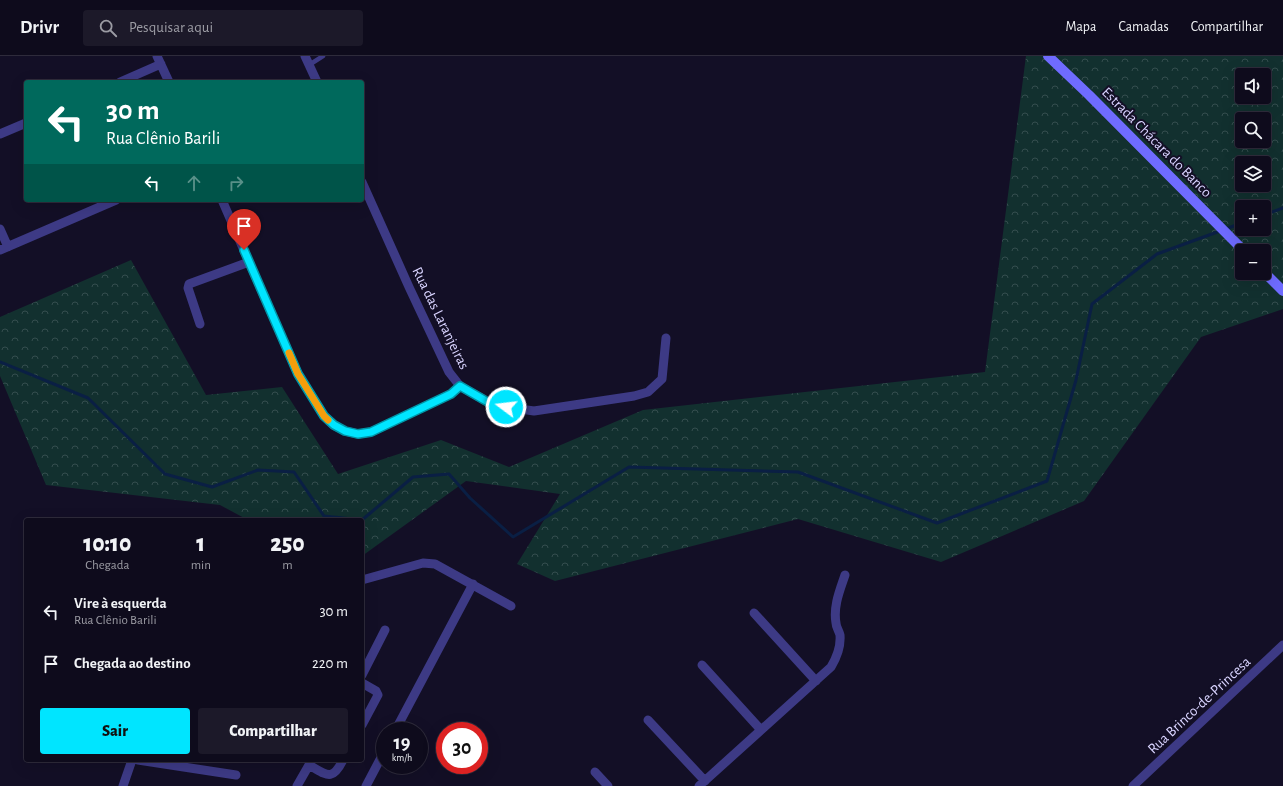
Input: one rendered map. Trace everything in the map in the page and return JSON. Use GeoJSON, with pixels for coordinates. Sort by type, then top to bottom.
{"type":"FeatureCollection","features":[{"type":"Feature","properties":{"kind":"street"},"geometry":{"type":"LineString","coordinates":[[306,56],[316,80]]}},
{"type":"Feature","properties":{"kind":"street","name":"Estrada Chácara do Banco"},"geometry":{"type":"LineString","coordinates":[[1048,56],[1089,95],[1237,244]]}},
{"type":"Feature","properties":{"kind":"street"},"geometry":{"type":"LineString","coordinates":[[124,80],[159,60],[168,80]]}},
{"type":"Feature","properties":{"kind":"street"},"geometry":{"type":"LineString","coordinates":[[0,134],[24,124]]}},
{"type":"Feature","properties":{"kind":"street","name":"Rua das Laranjeiras"},"geometry":{"type":"LineString","coordinates":[[364,186],[449,372],[460,386],[493,405],[534,411],[634,396],[648,392],[662,379],[666,338]]}},
{"type":"Feature","properties":{"kind":"street"},"geometry":{"type":"LineString","coordinates":[[0,229],[4,248],[111,202]]}},
{"type":"Feature","properties":{"kind":"street"},"geometry":{"type":"LineString","coordinates":[[223,202],[298,374],[324,416],[334,425],[345,431],[358,434],[371,432],[451,394],[460,386]]}},
{"type":"Feature","properties":{"kind":"street"},"geometry":{"type":"LineString","coordinates":[[200,324],[188,288],[190,284],[249,262]]}},
{"type":"Feature","properties":{"kind":"street"},"geometry":{"type":"LineString","coordinates":[[1271,279],[1283,291]]}},
{"type":"Feature","properties":{"kind":"street"},"geometry":{"type":"LineString","coordinates":[[364,579],[423,563],[435,564],[474,584],[511,606]]}},
{"type":"Feature","properties":{"kind":"street"},"geometry":{"type":"LineString","coordinates":[[648,720],[702,784],[831,667],[837,657],[840,646],[840,634],[836,623],[837,598],[845,575]]}},
{"type":"Feature","properties":{"kind":"street"},"geometry":{"type":"LineString","coordinates":[[400,722],[474,584]]}},
{"type":"Feature","properties":{"kind":"street"},"geometry":{"type":"LineString","coordinates":[[754,613],[816,681]]}},
{"type":"Feature","properties":{"kind":"street"},"geometry":{"type":"LineString","coordinates":[[364,671],[385,630]]}},
{"type":"Feature","properties":{"kind":"street","name":"Rua Brinco-de-Princesa"},"geometry":{"type":"LineString","coordinates":[[1134,786],[1283,645]]}},
{"type":"Feature","properties":{"kind":"street"},"geometry":{"type":"LineString","coordinates":[[702,665],[761,730]]}},
{"type":"Feature","properties":{"kind":"street"},"geometry":{"type":"LineString","coordinates":[[364,685],[376,691],[378,695],[364,721]]}},
{"type":"Feature","properties":{"kind":"street"},"geometry":{"type":"LineString","coordinates":[[123,786],[131,762]]}},
{"type":"Feature","properties":{"kind":"street"},"geometry":{"type":"LineString","coordinates":[[151,762],[236,775]]}},
{"type":"Feature","properties":{"kind":"street"},"geometry":{"type":"LineString","coordinates":[[297,786],[305,763],[328,775],[334,774],[342,762]]}},
{"type":"Feature","properties":{"kind":"street"},"geometry":{"type":"LineString","coordinates":[[366,786],[376,767]]}},
{"type":"Feature","properties":{"kind":"street"},"geometry":{"type":"LineString","coordinates":[[595,772],[608,786]]}},
{"type":"Feature","properties":{"kind":"lane"},"geometry":{"type":"LineString","coordinates":[[310,65],[323,56]]}},
{"type":"Feature","properties":{"kind":"green space"},"geometry":{"type":"Polygon","coordinates":[[[1026,56],[1283,56],[1283,309],[1201,337],[1084,501],[941,562],[798,519],[555,581],[517,564],[560,494],[466,481],[364,555],[364,518],[244,518],[220,505],[46,485],[0,376],[0,317],[131,260],[206,395],[282,387],[338,474],[441,440],[509,467],[643,410],[985,372],[1026,56]]]}},
{"type":"Feature","properties":{"kind":"waterway"},"geometry":{"type":"LineString","coordinates":[[1271,212],[1283,208]]}},
{"type":"Feature","properties":{"kind":"waterway"},"geometry":{"type":"LineString","coordinates":[[364,518],[413,477],[449,474],[470,498],[513,537],[629,467],[798,472],[937,523],[1047,481],[1076,380],[1092,304],[1157,254],[1235,226]]}},
{"type":"Feature","properties":{"kind":"waterway"},"geometry":{"type":"LineString","coordinates":[[0,362],[88,398],[165,474],[212,487],[258,470],[294,472],[324,516],[342,518]]}},
{"type":"Feature","properties":{"kind":"slow traffic"},"geometry":{"type":"LineString","coordinates":[[289,353],[298,374],[328,420]]}},
{"type":"Feature","properties":{"kind":"route"},"geometry":{"type":"LineString","coordinates":[[244,250],[298,374],[324,416],[334,425],[345,431],[358,434],[371,432],[451,394],[460,386],[468,392],[493,405],[506,407]]}}]}
